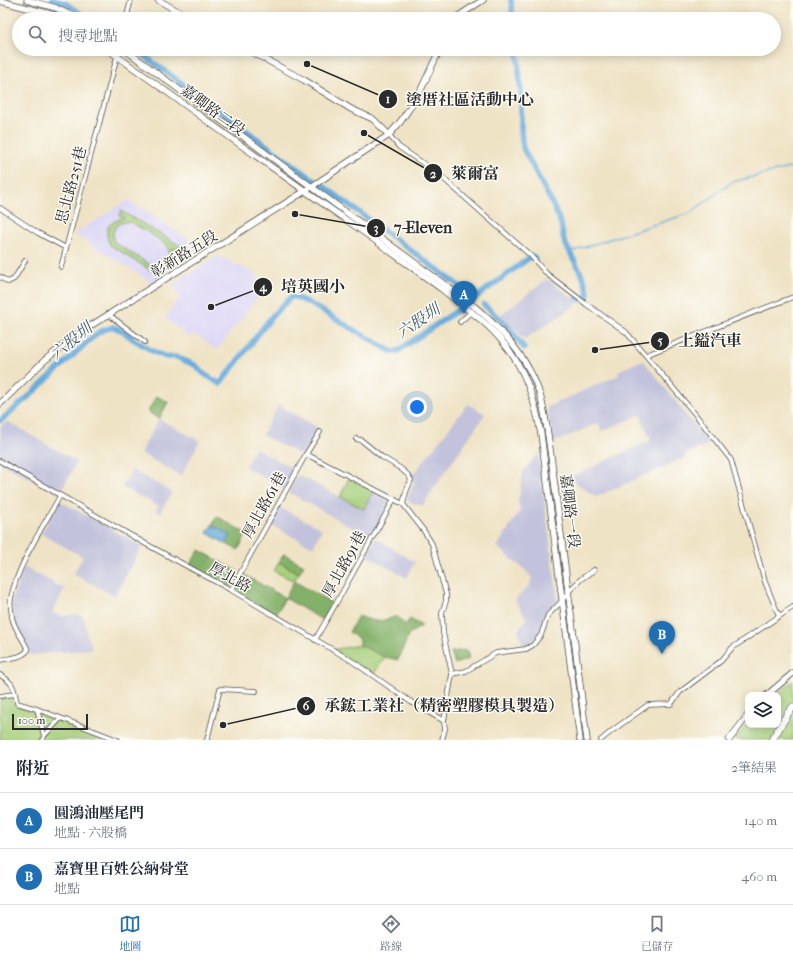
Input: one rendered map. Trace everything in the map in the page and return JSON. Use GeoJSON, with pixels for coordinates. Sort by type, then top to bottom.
{"type":"FeatureCollection","features":[{"type":"Feature","properties":{"kind":"highway"},"geometry":{"type":"LineString","coordinates":[[772,740],[793,707]]}},
{"type":"Feature","properties":{"kind":"street"},"geometry":{"type":"LineString","coordinates":[[27,0],[56,8],[64,12]]}},
{"type":"Feature","properties":{"kind":"street"},"geometry":{"type":"LineString","coordinates":[[128,12],[131,0]]}},
{"type":"Feature","properties":{"kind":"street"},"geometry":{"type":"LineString","coordinates":[[158,0],[179,12]]}},
{"type":"Feature","properties":{"kind":"street"},"geometry":{"type":"LineString","coordinates":[[465,12],[483,0]]}},
{"type":"Feature","properties":{"kind":"street"},"geometry":{"type":"LineString","coordinates":[[0,1],[43,12]]}},
{"type":"Feature","properties":{"kind":"street","name":"思北路251巷"},"geometry":{"type":"LineString","coordinates":[[61,267],[117,56]]}},
{"type":"Feature","properties":{"kind":"street","name":"嘉卿路二段"},"geometry":{"type":"LineString","coordinates":[[117,56],[305,192]]}},
{"type":"Feature","properties":{"kind":"street","name":"嘉卿路二段"},"geometry":{"type":"LineString","coordinates":[[134,56],[312,187]]}},
{"type":"Feature","properties":{"kind":"street"},"geometry":{"type":"LineString","coordinates":[[259,56],[304,80],[350,109],[373,119],[389,134],[399,147],[436,172],[530,255],[547,274],[626,332],[695,414],[730,460],[765,582],[779,616]]}},
{"type":"Feature","properties":{"kind":"street","name":"彰新路五段"},"geometry":{"type":"LineString","coordinates":[[0,404],[44,361],[76,335],[305,192],[389,134],[401,121],[413,103],[436,56]]}},
{"type":"Feature","properties":{"kind":"street"},"geometry":{"type":"LineString","coordinates":[[312,187],[459,299]]}},
{"type":"Feature","properties":{"kind":"street"},"geometry":{"type":"LineString","coordinates":[[305,192],[473,309],[460,322]]}},
{"type":"Feature","properties":{"kind":"street"},"geometry":{"type":"LineString","coordinates":[[0,208],[38,233],[66,248]]}},
{"type":"Feature","properties":{"kind":"street"},"geometry":{"type":"LineString","coordinates":[[0,277],[8,282],[14,279],[25,261]]}},
{"type":"Feature","properties":{"kind":"street"},"geometry":{"type":"LineString","coordinates":[[646,355],[793,297]]}},
{"type":"Feature","properties":{"kind":"street","name":"嘉卿路一段"},"geometry":{"type":"LineString","coordinates":[[473,309],[504,333],[517,349],[530,371],[540,395],[551,456],[587,740]]}},
{"type":"Feature","properties":{"kind":"street","name":"嘉卿路一段"},"geometry":{"type":"LineString","coordinates":[[473,309],[502,340],[518,362],[535,402],[541,434],[580,740]]}},
{"type":"Feature","properties":{"kind":"street"},"geometry":{"type":"LineString","coordinates":[[108,314],[145,342]]}},
{"type":"Feature","properties":{"kind":"street","name":"厚北路61巷"},"geometry":{"type":"LineString","coordinates":[[231,590],[306,454],[320,432]]}},
{"type":"Feature","properties":{"kind":"street"},"geometry":{"type":"LineString","coordinates":[[356,439],[361,440],[408,475],[411,480],[403,504]]}},
{"type":"Feature","properties":{"kind":"street"},"geometry":{"type":"LineString","coordinates":[[306,454],[403,504],[432,544],[446,594],[446,601],[442,613],[443,633],[452,674],[444,721],[445,729],[442,740]]}},
{"type":"Feature","properties":{"kind":"street","name":"厚北路"},"geometry":{"type":"LineString","coordinates":[[0,461],[60,496],[231,590],[352,661],[411,702],[444,721]]}},
{"type":"Feature","properties":{"kind":"street"},"geometry":{"type":"LineString","coordinates":[[0,660],[19,656],[28,650],[25,642],[15,628],[12,617],[11,599],[20,569],[60,496]]}},
{"type":"Feature","properties":{"kind":"street","name":"厚北路91巷"},"geometry":{"type":"LineString","coordinates":[[315,640],[394,499]]}},
{"type":"Feature","properties":{"kind":"street"},"geometry":{"type":"LineString","coordinates":[[452,674],[466,671],[496,653],[526,649],[533,645],[541,636],[548,615],[581,579],[594,570]]}},
{"type":"Feature","properties":{"kind":"street"},"geometry":{"type":"LineString","coordinates":[[601,740],[648,705],[671,704],[680,692],[722,661],[732,648],[793,607]]}},
{"type":"Feature","properties":{"kind":"street"},"geometry":{"type":"LineString","coordinates":[[771,692],[793,673]]}},
{"type":"Feature","properties":{"kind":"street"},"geometry":{"type":"LineString","coordinates":[[0,675],[12,684],[17,703],[37,709],[118,740]]}},
{"type":"Feature","properties":{"kind":"street"},"geometry":{"type":"LineString","coordinates":[[207,740],[220,689],[256,691]]}},
{"type":"Feature","properties":{"kind":"street"},"geometry":{"type":"LineString","coordinates":[[0,696],[15,694]]}},
{"type":"Feature","properties":{"kind":"street"},"geometry":{"type":"LineString","coordinates":[[37,709],[43,738]]}},
{"type":"Feature","properties":{"kind":"street"},"geometry":{"type":"LineString","coordinates":[[43,738],[60,718]]}},
{"type":"Feature","properties":{"kind":"street"},"geometry":{"type":"LineString","coordinates":[[729,740],[745,719]]}},
{"type":"Feature","properties":{"kind":"shaded area"},"geometry":{"type":"Polygon","coordinates":[[[128,200],[202,248],[153,283],[74,234],[128,200]]]}},
{"type":"Feature","properties":{"kind":"shaded area"},"geometry":{"type":"Polygon","coordinates":[[[218,256],[255,274],[266,286],[217,350],[194,334],[189,338],[165,318],[180,296],[172,284],[218,256]]]}},
{"type":"Feature","properties":{"kind":"shaded area"},"geometry":{"type":"Polygon","coordinates":[[[547,279],[579,303],[525,339],[499,316],[547,279]]]}},
{"type":"Feature","properties":{"kind":"shaded area"},"geometry":{"type":"Polygon","coordinates":[[[643,360],[709,444],[685,454],[686,457],[596,497],[581,487],[571,477],[651,440],[640,415],[602,431],[598,423],[553,443],[547,407],[619,375],[618,371],[643,360]]]}},
{"type":"Feature","properties":{"kind":"shaded area"},"geometry":{"type":"Polygon","coordinates":[[[468,404],[485,414],[422,506],[408,501],[407,498],[414,483],[411,477],[468,404]]]}},
{"type":"Feature","properties":{"kind":"shaded area"},"geometry":{"type":"Polygon","coordinates":[[[279,405],[318,428],[303,456],[262,435],[279,405]]]}},
{"type":"Feature","properties":{"kind":"shaded area"},"geometry":{"type":"Polygon","coordinates":[[[159,419],[200,441],[181,476],[140,453],[159,419]]]}},
{"type":"Feature","properties":{"kind":"shaded area"},"geometry":{"type":"Polygon","coordinates":[[[7,421],[77,462],[59,494],[0,463],[0,427],[7,421]]]}},
{"type":"Feature","properties":{"kind":"shaded area"},"geometry":{"type":"Polygon","coordinates":[[[255,448],[296,470],[285,489],[245,467],[255,448]]]}},
{"type":"Feature","properties":{"kind":"shaded area"},"geometry":{"type":"Polygon","coordinates":[[[538,454],[558,602],[548,611],[537,637],[531,643],[523,646],[518,630],[527,619],[515,600],[529,586],[532,578],[524,569],[497,547],[520,510],[518,501],[523,472],[538,454]]]}},
{"type":"Feature","properties":{"kind":"shaded area"},"geometry":{"type":"Polygon","coordinates":[[[132,470],[172,492],[160,513],[156,511],[158,506],[122,487],[132,470]]]}},
{"type":"Feature","properties":{"kind":"shaded area"},"geometry":{"type":"Polygon","coordinates":[[[298,475],[364,509],[373,491],[391,501],[371,538],[288,492],[298,475]]]}},
{"type":"Feature","properties":{"kind":"shaded area"},"geometry":{"type":"Polygon","coordinates":[[[60,501],[142,546],[115,596],[73,574],[83,557],[41,534],[60,501]]]}},
{"type":"Feature","properties":{"kind":"shaded area"},"geometry":{"type":"Polygon","coordinates":[[[279,507],[322,529],[313,547],[270,525],[279,507]]]}},
{"type":"Feature","properties":{"kind":"shaded area"},"geometry":{"type":"Polygon","coordinates":[[[376,538],[415,562],[407,578],[366,555],[376,538]]]}},
{"type":"Feature","properties":{"kind":"shaded area"},"geometry":{"type":"Polygon","coordinates":[[[24,567],[65,589],[52,613],[64,616],[77,614],[84,617],[87,637],[90,641],[92,649],[30,655],[28,645],[18,631],[12,614],[11,601],[24,567]]]}},
{"type":"Feature","properties":{"kind":"green space"},"geometry":{"type":"Polygon","coordinates":[[[121,211],[189,251],[186,255],[173,248],[175,252],[171,263],[159,270],[150,270],[110,245],[107,235],[108,227],[114,221],[124,218],[119,215],[121,211]],[[130,222],[121,223],[116,227],[113,233],[114,242],[152,266],[158,266],[165,263],[170,256],[165,245],[154,236],[130,222]]]}},
{"type":"Feature","properties":{"kind":"green space"},"geometry":{"type":"Polygon","coordinates":[[[156,396],[168,402],[159,419],[148,412],[156,396]]]}},
{"type":"Feature","properties":{"kind":"green space"},"geometry":{"type":"Polygon","coordinates":[[[349,478],[373,491],[364,509],[340,497],[349,478]]]}},
{"type":"Feature","properties":{"kind":"green space"},"geometry":{"type":"Polygon","coordinates":[[[217,516],[247,534],[238,550],[226,544],[230,535],[212,525],[217,516]]]}},
{"type":"Feature","properties":{"kind":"green space"},"geometry":{"type":"Polygon","coordinates":[[[199,550],[239,572],[230,588],[189,567],[199,550]]]}},
{"type":"Feature","properties":{"kind":"green space"},"geometry":{"type":"Polygon","coordinates":[[[284,554],[304,565],[299,573],[279,562],[284,554]]]}},
{"type":"Feature","properties":{"kind":"green space"},"geometry":{"type":"Polygon","coordinates":[[[279,562],[299,573],[294,581],[274,571],[279,562]]]}},
{"type":"Feature","properties":{"kind":"green space"},"geometry":{"type":"Polygon","coordinates":[[[243,574],[285,598],[275,616],[235,592],[235,589],[243,574]]]}},
{"type":"Feature","properties":{"kind":"green space"},"geometry":{"type":"Polygon","coordinates":[[[294,581],[334,604],[324,621],[285,598],[294,581]]]}},
{"type":"Feature","properties":{"kind":"green space"},"geometry":{"type":"Polygon","coordinates":[[[358,616],[377,621],[397,616],[405,625],[410,619],[422,626],[409,634],[398,660],[385,657],[360,645],[360,640],[349,632],[358,616]]]}},
{"type":"Feature","properties":{"kind":"green space"},"geometry":{"type":"Polygon","coordinates":[[[360,645],[385,657],[374,674],[331,650],[360,645]]]}},
{"type":"Feature","properties":{"kind":"green space"},"geometry":{"type":"Polygon","coordinates":[[[467,650],[469,659],[455,664],[451,652],[467,650]]]}},
{"type":"Feature","properties":{"kind":"green space"},"geometry":{"type":"Polygon","coordinates":[[[793,681],[793,740],[734,740],[745,727],[745,728],[781,728],[780,692],[793,681]]]}},
{"type":"Feature","properties":{"kind":"green space"},"geometry":{"type":"Polygon","coordinates":[[[9,697],[14,705],[57,719],[105,740],[0,740],[0,700],[9,697]]]}},
{"type":"Feature","properties":{"kind":"water"},"geometry":{"type":"Polygon","coordinates":[[[212,525],[231,535],[226,544],[207,533],[212,525]]]}},
{"type":"Feature","properties":{"kind":"waterway"},"geometry":{"type":"LineString","coordinates":[[52,0],[65,3],[78,12]]}},
{"type":"Feature","properties":{"kind":"waterway","name":"六股圳"},"geometry":{"type":"LineString","coordinates":[[511,0],[512,12]]}},
{"type":"Feature","properties":{"kind":"waterway"},"geometry":{"type":"LineString","coordinates":[[145,56],[314,180]]}},
{"type":"Feature","properties":{"kind":"waterway","name":"六股圳"},"geometry":{"type":"LineString","coordinates":[[518,56],[521,91],[521,130],[523,148],[551,201],[561,224],[564,241],[583,277],[588,293],[587,297],[583,300],[577,298]]}},
{"type":"Feature","properties":{"kind":"waterway"},"geometry":{"type":"LineString","coordinates":[[570,252],[690,213],[732,182],[793,167]]}},
{"type":"Feature","properties":{"kind":"waterway"},"geometry":{"type":"LineString","coordinates":[[322,185],[469,293]]}},
{"type":"Feature","properties":{"kind":"waterway","name":"六股圳"},"geometry":{"type":"LineString","coordinates":[[0,421],[95,335],[101,331],[113,327],[123,331],[154,352],[166,357],[176,357],[195,365],[204,374],[220,384],[273,315],[292,296],[307,302],[393,352],[398,351],[471,301],[525,261],[533,256],[535,258]]}},
{"type":"Feature","properties":{"kind":"waterway"},"geometry":{"type":"LineString","coordinates":[[484,305],[505,323],[524,348]]}},
{"type":"Feature","properties":{"kind":"place","name":"塗厝社區活動中心"},"geometry":{"type":"Point","coordinates":[307,64]}},
{"type":"Feature","properties":{"kind":"place","name":"萊爾富"},"geometry":{"type":"Point","coordinates":[364,133]}},
{"type":"Feature","properties":{"kind":"place","name":"7-Eleven"},"geometry":{"type":"Point","coordinates":[295,214]}},
{"type":"Feature","properties":{"kind":"place","name":"培英國小"},"geometry":{"type":"Point","coordinates":[211,307]}},
{"type":"Feature","properties":{"kind":"place","name":"圓鴻油壓尾門"},"geometry":{"type":"Point","coordinates":[464,314]}},
{"type":"Feature","properties":{"kind":"place","name":"上鎰汽車"},"geometry":{"type":"Point","coordinates":[595,350]}},
{"type":"Feature","properties":{"kind":"place","name":"嘉寶里百姓公納骨堂"},"geometry":{"type":"Point","coordinates":[662,654]}},
{"type":"Feature","properties":{"kind":"place","name":"承鋐工業社（精密塑膠模具製造）"},"geometry":{"type":"Point","coordinates":[223,725]}}]}
